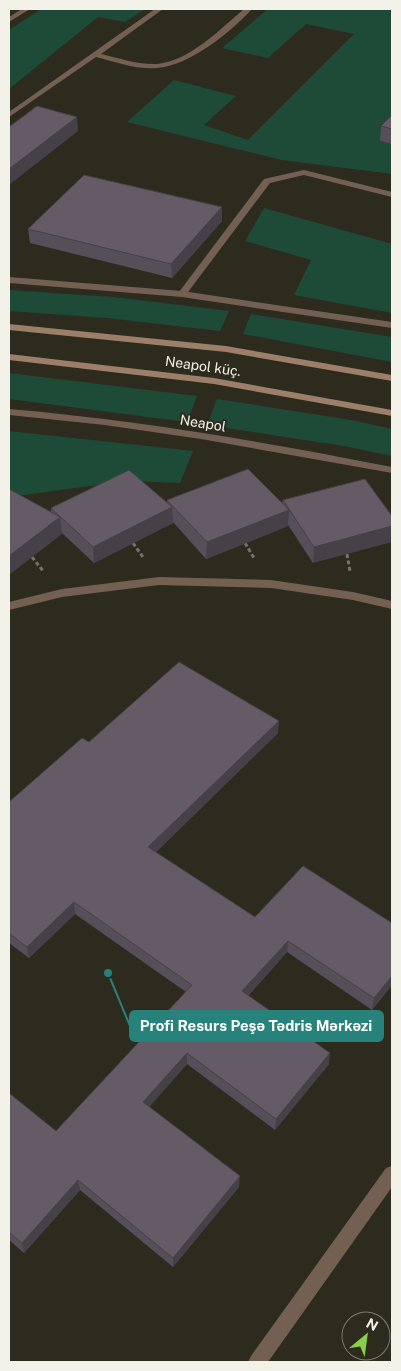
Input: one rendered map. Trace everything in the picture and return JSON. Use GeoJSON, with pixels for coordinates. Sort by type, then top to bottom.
{"type":"FeatureCollection","features":[{"type":"Feature","properties":{"kind":"main road","name":"Neapol küç."},"geometry":{"type":"LineString","coordinates":[[9,327],[226,349],[392,378]]}},
{"type":"Feature","properties":{"kind":"main road","name":"Neapol küç."},"geometry":{"type":"LineString","coordinates":[[9,357],[214,381],[392,413]]}},
{"type":"Feature","properties":{"kind":"street"},"geometry":{"type":"LineString","coordinates":[[9,20],[26,9]]}},
{"type":"Feature","properties":{"kind":"street"},"geometry":{"type":"LineString","coordinates":[[9,115],[93,54],[160,9]]}},
{"type":"Feature","properties":{"kind":"street"},"geometry":{"type":"LineString","coordinates":[[93,54],[147,65],[159,66],[173,63],[213,38],[248,9]]}},
{"type":"Feature","properties":{"kind":"street"},"geometry":{"type":"LineString","coordinates":[[182,294],[267,182],[304,172],[392,196]]}},
{"type":"Feature","properties":{"kind":"street"},"geometry":{"type":"LineString","coordinates":[[9,280],[182,294],[392,325]]}},
{"type":"Feature","properties":{"kind":"street","name":"Neapol"},"geometry":{"type":"LineString","coordinates":[[9,412],[46,415],[194,435],[392,470]]}},
{"type":"Feature","properties":{"kind":"street"},"geometry":{"type":"LineString","coordinates":[[9,606],[62,593],[159,581],[271,584],[353,596],[392,605]]}},
{"type":"Feature","properties":{"kind":"street"},"geometry":{"type":"LineString","coordinates":[[257,1362],[392,1174]]}},
{"type":"Feature","properties":{"kind":"green space"},"geometry":{"type":"Polygon","coordinates":[[[41,9],[145,9],[125,22],[98,17],[9,89],[9,30],[41,9]]]}},
{"type":"Feature","properties":{"kind":"green space"},"geometry":{"type":"Polygon","coordinates":[[[268,9],[392,9],[392,129],[380,141],[392,144],[392,174],[282,160],[127,122],[174,80],[236,96],[204,125],[248,140],[354,34],[306,24],[268,58],[222,48],[268,9]]]}},
{"type":"Feature","properties":{"kind":"green space"},"geometry":{"type":"Polygon","coordinates":[[[264,208],[392,244],[392,313],[294,295],[311,260],[245,241],[264,208]]]}},
{"type":"Feature","properties":{"kind":"green space"},"geometry":{"type":"Polygon","coordinates":[[[9,290],[113,297],[229,311],[220,331],[107,318],[9,311],[9,290]]]}},
{"type":"Feature","properties":{"kind":"green space"},"geometry":{"type":"Polygon","coordinates":[[[251,314],[392,337],[392,362],[243,334],[251,314]]]}},
{"type":"Feature","properties":{"kind":"green space"},"geometry":{"type":"Polygon","coordinates":[[[9,373],[197,396],[187,422],[9,399],[9,373]]]}},
{"type":"Feature","properties":{"kind":"green space"},"geometry":{"type":"Polygon","coordinates":[[[217,399],[351,420],[392,429],[392,456],[344,446],[207,425],[217,399]]]}},
{"type":"Feature","properties":{"kind":"green space"},"geometry":{"type":"Polygon","coordinates":[[[9,431],[193,451],[180,483],[127,481],[9,497],[9,431]]]}},
{"type":"Feature","properties":{"kind":"building"},"geometry":{"type":"Polygon","coordinates":[[[37,106],[77,117],[9,169],[9,127],[37,106]]]}},
{"type":"Feature","properties":{"kind":"building"},"geometry":{"type":"Polygon","coordinates":[[[392,115],[392,129],[381,126],[392,115]]]}},
{"type":"Feature","properties":{"kind":"building"},"geometry":{"type":"Polygon","coordinates":[[[84,175],[222,207],[171,264],[28,229],[84,175]]]}},
{"type":"Feature","properties":{"kind":"building"},"geometry":{"type":"Polygon","coordinates":[[[248,469],[289,510],[207,542],[167,500],[248,469]]]}},
{"type":"Feature","properties":{"kind":"building"},"geometry":{"type":"Polygon","coordinates":[[[129,470],[172,507],[93,547],[51,508],[129,470]]]}},
{"type":"Feature","properties":{"kind":"building"},"geometry":{"type":"Polygon","coordinates":[[[365,479],[392,516],[392,526],[314,547],[283,500],[365,479]]]}},
{"type":"Feature","properties":{"kind":"building"},"geometry":{"type":"Polygon","coordinates":[[[9,489],[60,517],[9,556],[9,489]]]}},
{"type":"Feature","properties":{"kind":"building"},"geometry":{"type":"Polygon","coordinates":[[[179,662],[279,721],[148,847],[255,917],[303,866],[392,923],[392,976],[374,998],[288,941],[242,991],[330,1053],[276,1119],[187,1053],[143,1102],[240,1176],[173,1258],[78,1180],[22,1243],[9,1232],[9,1093],[56,1131],[192,985],[74,902],[27,947],[9,933],[9,802],[82,738],[89,742],[179,662]]]}},
{"type":"Feature","properties":{"kind":"place","name":"Profi Resurs Peşə Tədris Mərkəzi"},"geometry":{"type":"Point","coordinates":[108,973]}}]}
